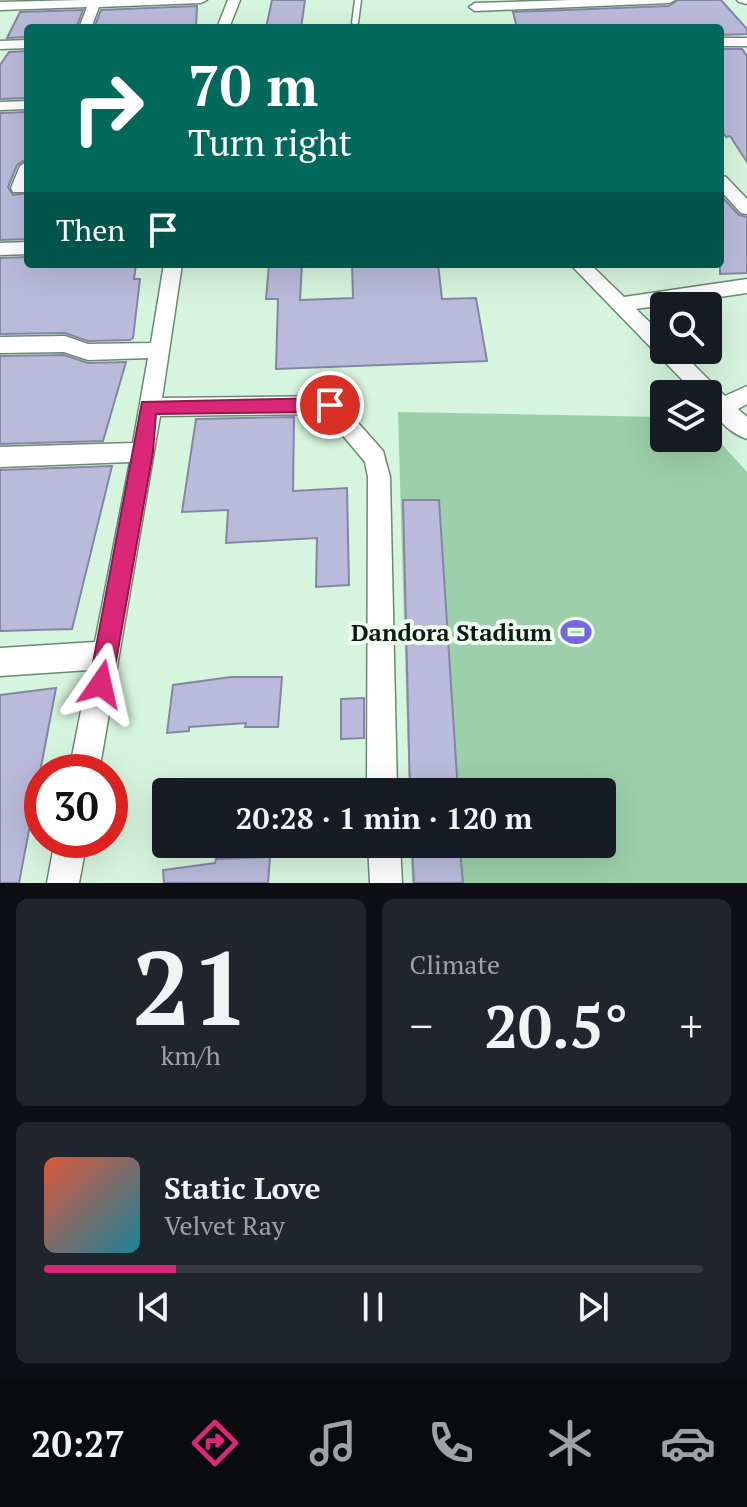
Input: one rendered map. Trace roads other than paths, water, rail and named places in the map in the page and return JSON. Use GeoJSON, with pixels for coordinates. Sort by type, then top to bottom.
{"type":"FeatureCollection","features":[{"type":"Feature","properties":{"kind":"street"},"geometry":{"type":"LineString","coordinates":[[0,6],[201,0]]}},
{"type":"Feature","properties":{"kind":"street"},"geometry":{"type":"LineString","coordinates":[[225,24],[234,0]]}},
{"type":"Feature","properties":{"kind":"street"},"geometry":{"type":"LineString","coordinates":[[476,8],[666,1]]}},
{"type":"Feature","properties":{"kind":"street"},"geometry":{"type":"LineString","coordinates":[[86,24],[94,2]]}},
{"type":"Feature","properties":{"kind":"street"},"geometry":{"type":"LineString","coordinates":[[724,42],[747,42]]}},
{"type":"Feature","properties":{"kind":"street"},"geometry":{"type":"LineString","coordinates":[[0,45],[24,44]]}},
{"type":"Feature","properties":{"kind":"street"},"geometry":{"type":"LineString","coordinates":[[0,106],[24,105]]}},
{"type":"Feature","properties":{"kind":"street"},"geometry":{"type":"LineString","coordinates":[[19,188],[24,176]]}},
{"type":"Feature","properties":{"kind":"street"},"geometry":{"type":"LineString","coordinates":[[724,184],[747,209]]}},
{"type":"Feature","properties":{"kind":"street"},"geometry":{"type":"LineString","coordinates":[[0,249],[24,248]]}},
{"type":"Feature","properties":{"kind":"street"},"geometry":{"type":"LineString","coordinates":[[87,754],[143,452],[172,268]]}},
{"type":"Feature","properties":{"kind":"street"},"geometry":{"type":"LineString","coordinates":[[583,268],[650,335]]}},
{"type":"Feature","properties":{"kind":"street"},"geometry":{"type":"LineString","coordinates":[[618,305],[747,286]]}},
{"type":"Feature","properties":{"kind":"street"},"geometry":{"type":"LineString","coordinates":[[0,345],[65,344],[88,352],[157,350]]}},
{"type":"Feature","properties":{"kind":"street"},"geometry":{"type":"LineString","coordinates":[[681,364],[697,380]]}},
{"type":"Feature","properties":{"kind":"street"},"geometry":{"type":"LineString","coordinates":[[722,407],[747,394]]}},
{"type":"Feature","properties":{"kind":"street"},"geometry":{"type":"LineString","coordinates":[[148,407],[330,405],[375,458],[379,477],[382,778]]}},
{"type":"Feature","properties":{"kind":"street"},"geometry":{"type":"LineString","coordinates":[[722,409],[747,430]]}},
{"type":"Feature","properties":{"kind":"street"},"geometry":{"type":"LineString","coordinates":[[0,457],[143,452]]}},
{"type":"Feature","properties":{"kind":"street"},"geometry":{"type":"LineString","coordinates":[[0,662],[106,655]]}},
{"type":"Feature","properties":{"kind":"street"},"geometry":{"type":"LineString","coordinates":[[63,883],[68,858]]}},
{"type":"Feature","properties":{"kind":"street"},"geometry":{"type":"LineString","coordinates":[[385,858],[386,883]]}},
{"type":"Feature","properties":{"kind":"lane"},"geometry":{"type":"LineString","coordinates":[[355,23],[358,0]]}},
{"type":"Feature","properties":{"kind":"place","name":"Dandora Stadium"},"geometry":{"type":"Point","coordinates":[576,632]}}]}
